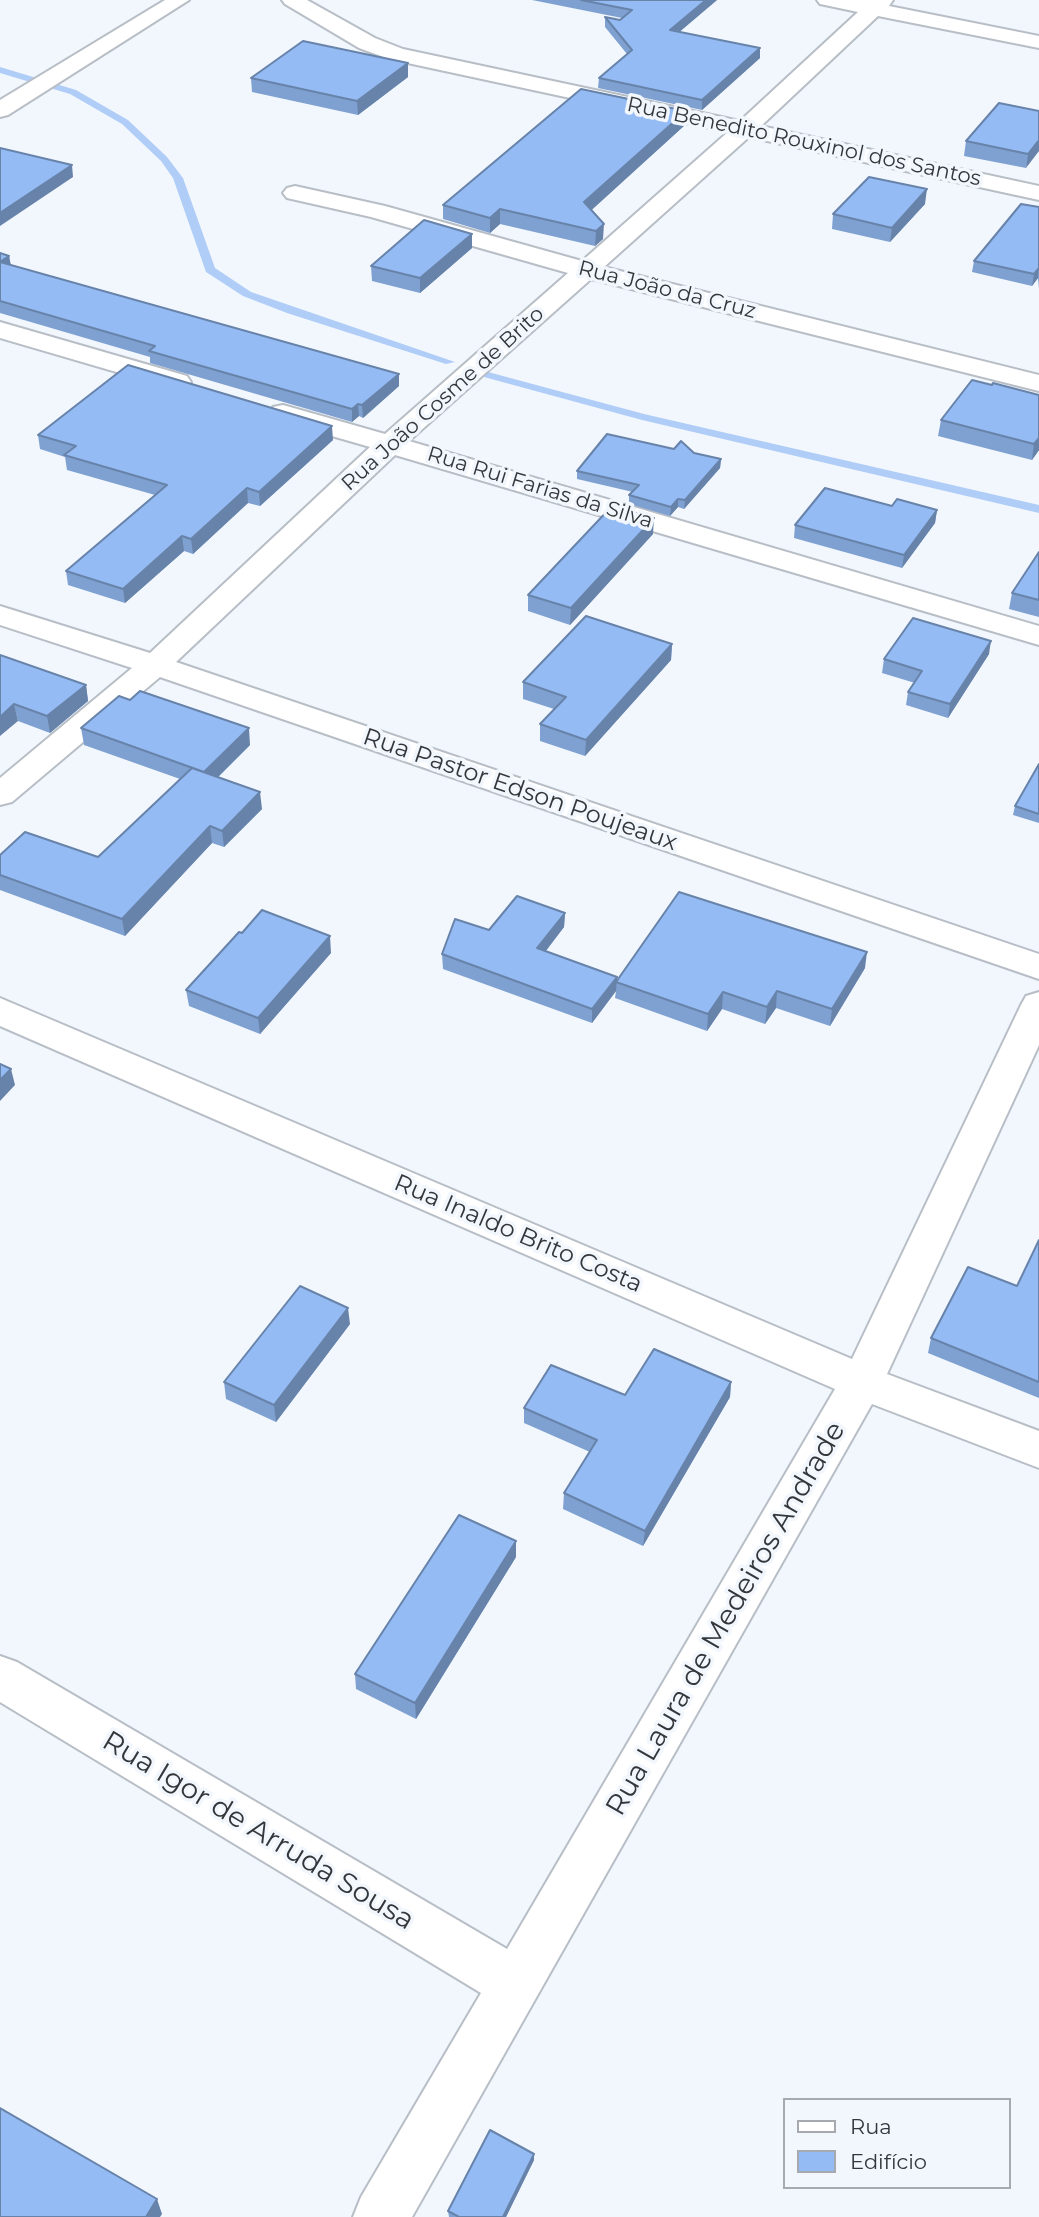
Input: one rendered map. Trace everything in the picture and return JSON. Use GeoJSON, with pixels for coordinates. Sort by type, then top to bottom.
{"type":"FeatureCollection","features":[{"type":"Feature","properties":{"kind":"street"},"geometry":{"type":"LineString","coordinates":[[0,110],[179,0]]}},
{"type":"Feature","properties":{"kind":"street","name":"Rua Benedito Rouxinol dos Santos"},"geometry":{"type":"LineString","coordinates":[[292,0],[367,43],[397,54],[1039,193]]}},
{"type":"Feature","properties":{"kind":"street"},"geometry":{"type":"LineString","coordinates":[[827,0],[878,4],[1039,42]]}},
{"type":"Feature","properties":{"kind":"street","name":"Rua João Cosme de Brito"},"geometry":{"type":"LineString","coordinates":[[0,795],[155,665],[390,444],[745,129],[878,4]]}},
{"type":"Feature","properties":{"kind":"street","name":"Rua João da Cruz"},"geometry":{"type":"LineString","coordinates":[[295,193],[376,211],[587,270],[1039,383]]}},
{"type":"Feature","properties":{"kind":"street"},"geometry":{"type":"LineString","coordinates":[[0,330],[202,389]]}},
{"type":"Feature","properties":{"kind":"street","name":"Rua Rui Farias da Silva"},"geometry":{"type":"LineString","coordinates":[[255,405],[1039,636]]}},
{"type":"Feature","properties":{"kind":"street","name":"Rua Pastor Edson Poujeaux"},"geometry":{"type":"LineString","coordinates":[[0,615],[155,665],[1039,967]]}},
{"type":"Feature","properties":{"kind":"street","name":"Rua Laura de Medeiros Andrade"},"geometry":{"type":"LineString","coordinates":[[380,2217],[862,1382],[1039,1005]]}},
{"type":"Feature","properties":{"kind":"street","name":"Rua Inaldo Brito Costa"},"geometry":{"type":"LineString","coordinates":[[0,1011],[862,1382],[1039,1450]]}},
{"type":"Feature","properties":{"kind":"street","name":"Rua Igor de Arruda Sousa"},"geometry":{"type":"LineString","coordinates":[[0,1677],[516,1984]]}},
{"type":"Feature","properties":{"kind":"building"},"geometry":{"type":"Polygon","coordinates":[[[581,0],[706,0],[670,30],[760,48],[702,100],[599,78],[632,50],[605,17],[620,20],[632,10],[581,0]]]}},
{"type":"Feature","properties":{"kind":"building"},"geometry":{"type":"Polygon","coordinates":[[[303,41],[408,63],[357,101],[251,78],[303,41]]]}},
{"type":"Feature","properties":{"kind":"building"},"geometry":{"type":"Polygon","coordinates":[[[581,89],[686,111],[584,202],[604,224],[596,231],[500,209],[490,218],[443,205],[581,89]]]}},
{"type":"Feature","properties":{"kind":"building"},"geometry":{"type":"Polygon","coordinates":[[[999,103],[1039,111],[1039,140],[1028,154],[966,141],[999,103]]]}},
{"type":"Feature","properties":{"kind":"building"},"geometry":{"type":"Polygon","coordinates":[[[0,148],[72,165],[0,213],[0,148]]]}},
{"type":"Feature","properties":{"kind":"building"},"geometry":{"type":"Polygon","coordinates":[[[869,177],[927,189],[892,228],[833,214],[869,177]]]}},
{"type":"Feature","properties":{"kind":"building"},"geometry":{"type":"Polygon","coordinates":[[[1021,204],[1039,207],[1039,268],[1034,274],[974,261],[1021,204]]]}},
{"type":"Feature","properties":{"kind":"building"},"geometry":{"type":"Polygon","coordinates":[[[424,220],[472,234],[420,278],[371,266],[424,220]]]}},
{"type":"Feature","properties":{"kind":"building"},"geometry":{"type":"Polygon","coordinates":[[[0,253],[9,256],[0,262],[0,253]]]}},
{"type":"Feature","properties":{"kind":"building"},"geometry":{"type":"Polygon","coordinates":[[[0,262],[399,374],[362,405],[358,404],[352,409],[149,351],[155,346],[0,301],[0,262]]]}},
{"type":"Feature","properties":{"kind":"building"},"geometry":{"type":"Polygon","coordinates":[[[128,365],[332,426],[259,492],[247,488],[191,539],[182,536],[123,589],[66,571],[167,485],[64,455],[76,446],[38,435],[128,365]]]}},
{"type":"Feature","properties":{"kind":"building"},"geometry":{"type":"Polygon","coordinates":[[[972,380],[1039,395],[1039,438],[1034,444],[941,420],[972,380]]]}},
{"type":"Feature","properties":{"kind":"building"},"geometry":{"type":"Polygon","coordinates":[[[607,434],[674,449],[681,441],[694,453],[721,459],[685,500],[678,499],[671,507],[629,495],[639,485],[577,471],[607,434]]]}},
{"type":"Feature","properties":{"kind":"building"},"geometry":{"type":"Polygon","coordinates":[[[825,488],[892,506],[897,499],[937,510],[904,555],[795,525],[825,488]]]}},
{"type":"Feature","properties":{"kind":"building"},"geometry":{"type":"Polygon","coordinates":[[[612,506],[654,518],[571,608],[528,595],[612,506]]]}},
{"type":"Feature","properties":{"kind":"building"},"geometry":{"type":"Polygon","coordinates":[[[1039,552],[1039,600],[1012,593],[1039,552]]]}},
{"type":"Feature","properties":{"kind":"building"},"geometry":{"type":"Polygon","coordinates":[[[586,616],[672,644],[586,740],[540,724],[566,697],[523,682],[586,616]]]}},
{"type":"Feature","properties":{"kind":"building"},"geometry":{"type":"Polygon","coordinates":[[[913,618],[991,641],[950,704],[908,692],[922,671],[884,659],[913,618]]]}},
{"type":"Feature","properties":{"kind":"building"},"geometry":{"type":"Polygon","coordinates":[[[0,655],[86,685],[47,716],[14,704],[0,717],[0,655]]]}},
{"type":"Feature","properties":{"kind":"building"},"geometry":{"type":"Polygon","coordinates":[[[140,691],[249,728],[204,772],[81,728],[119,696],[130,700],[140,691]]]}},
{"type":"Feature","properties":{"kind":"building"},"geometry":{"type":"Polygon","coordinates":[[[1039,764],[1039,814],[1015,806],[1039,764]]]}},
{"type":"Feature","properties":{"kind":"building"},"geometry":{"type":"Polygon","coordinates":[[[192,768],[260,792],[222,831],[210,826],[122,919],[0,875],[0,855],[25,832],[98,857],[192,768]]]}},
{"type":"Feature","properties":{"kind":"building"},"geometry":{"type":"Polygon","coordinates":[[[679,892],[867,952],[832,1009],[777,991],[767,1007],[723,992],[708,1014],[616,982],[679,892]]]}},
{"type":"Feature","properties":{"kind":"building"},"geometry":{"type":"Polygon","coordinates":[[[517,896],[565,913],[537,948],[617,977],[592,1009],[442,954],[455,919],[489,930],[517,896]]]}},
{"type":"Feature","properties":{"kind":"building"},"geometry":{"type":"Polygon","coordinates":[[[262,910],[330,936],[258,1018],[186,990],[239,932],[242,933],[262,910]]]}},
{"type":"Feature","properties":{"kind":"building"},"geometry":{"type":"Polygon","coordinates":[[[0,1064],[11,1069],[0,1080],[0,1064]]]}},
{"type":"Feature","properties":{"kind":"building"},"geometry":{"type":"Polygon","coordinates":[[[1039,1240],[1039,1382],[931,1338],[968,1267],[1017,1286],[1039,1240]]]}},
{"type":"Feature","properties":{"kind":"building"},"geometry":{"type":"Polygon","coordinates":[[[300,1286],[348,1308],[274,1405],[224,1382],[300,1286]]]}},
{"type":"Feature","properties":{"kind":"building"},"geometry":{"type":"Polygon","coordinates":[[[654,1349],[731,1382],[645,1531],[564,1493],[597,1440],[524,1408],[551,1365],[625,1395],[654,1349]]]}},
{"type":"Feature","properties":{"kind":"building"},"geometry":{"type":"Polygon","coordinates":[[[459,1515],[516,1541],[415,1703],[355,1674],[459,1515]]]}},
{"type":"Feature","properties":{"kind":"building"},"geometry":{"type":"Polygon","coordinates":[[[0,2108],[157,2199],[146,2217],[0,2217],[0,2108]]]}},
{"type":"Feature","properties":{"kind":"building"},"geometry":{"type":"Polygon","coordinates":[[[490,2130],[534,2154],[503,2217],[459,2217],[448,2211],[490,2130]]]}},
{"type":"Feature","properties":{"kind":"waterway"},"geometry":{"type":"LineString","coordinates":[[0,70],[73,92],[125,122],[164,159],[178,178],[210,270],[247,294],[291,311],[450,362]]}},
{"type":"Feature","properties":{"kind":"waterway"},"geometry":{"type":"LineString","coordinates":[[488,375],[642,417],[1039,509]]}}]}
